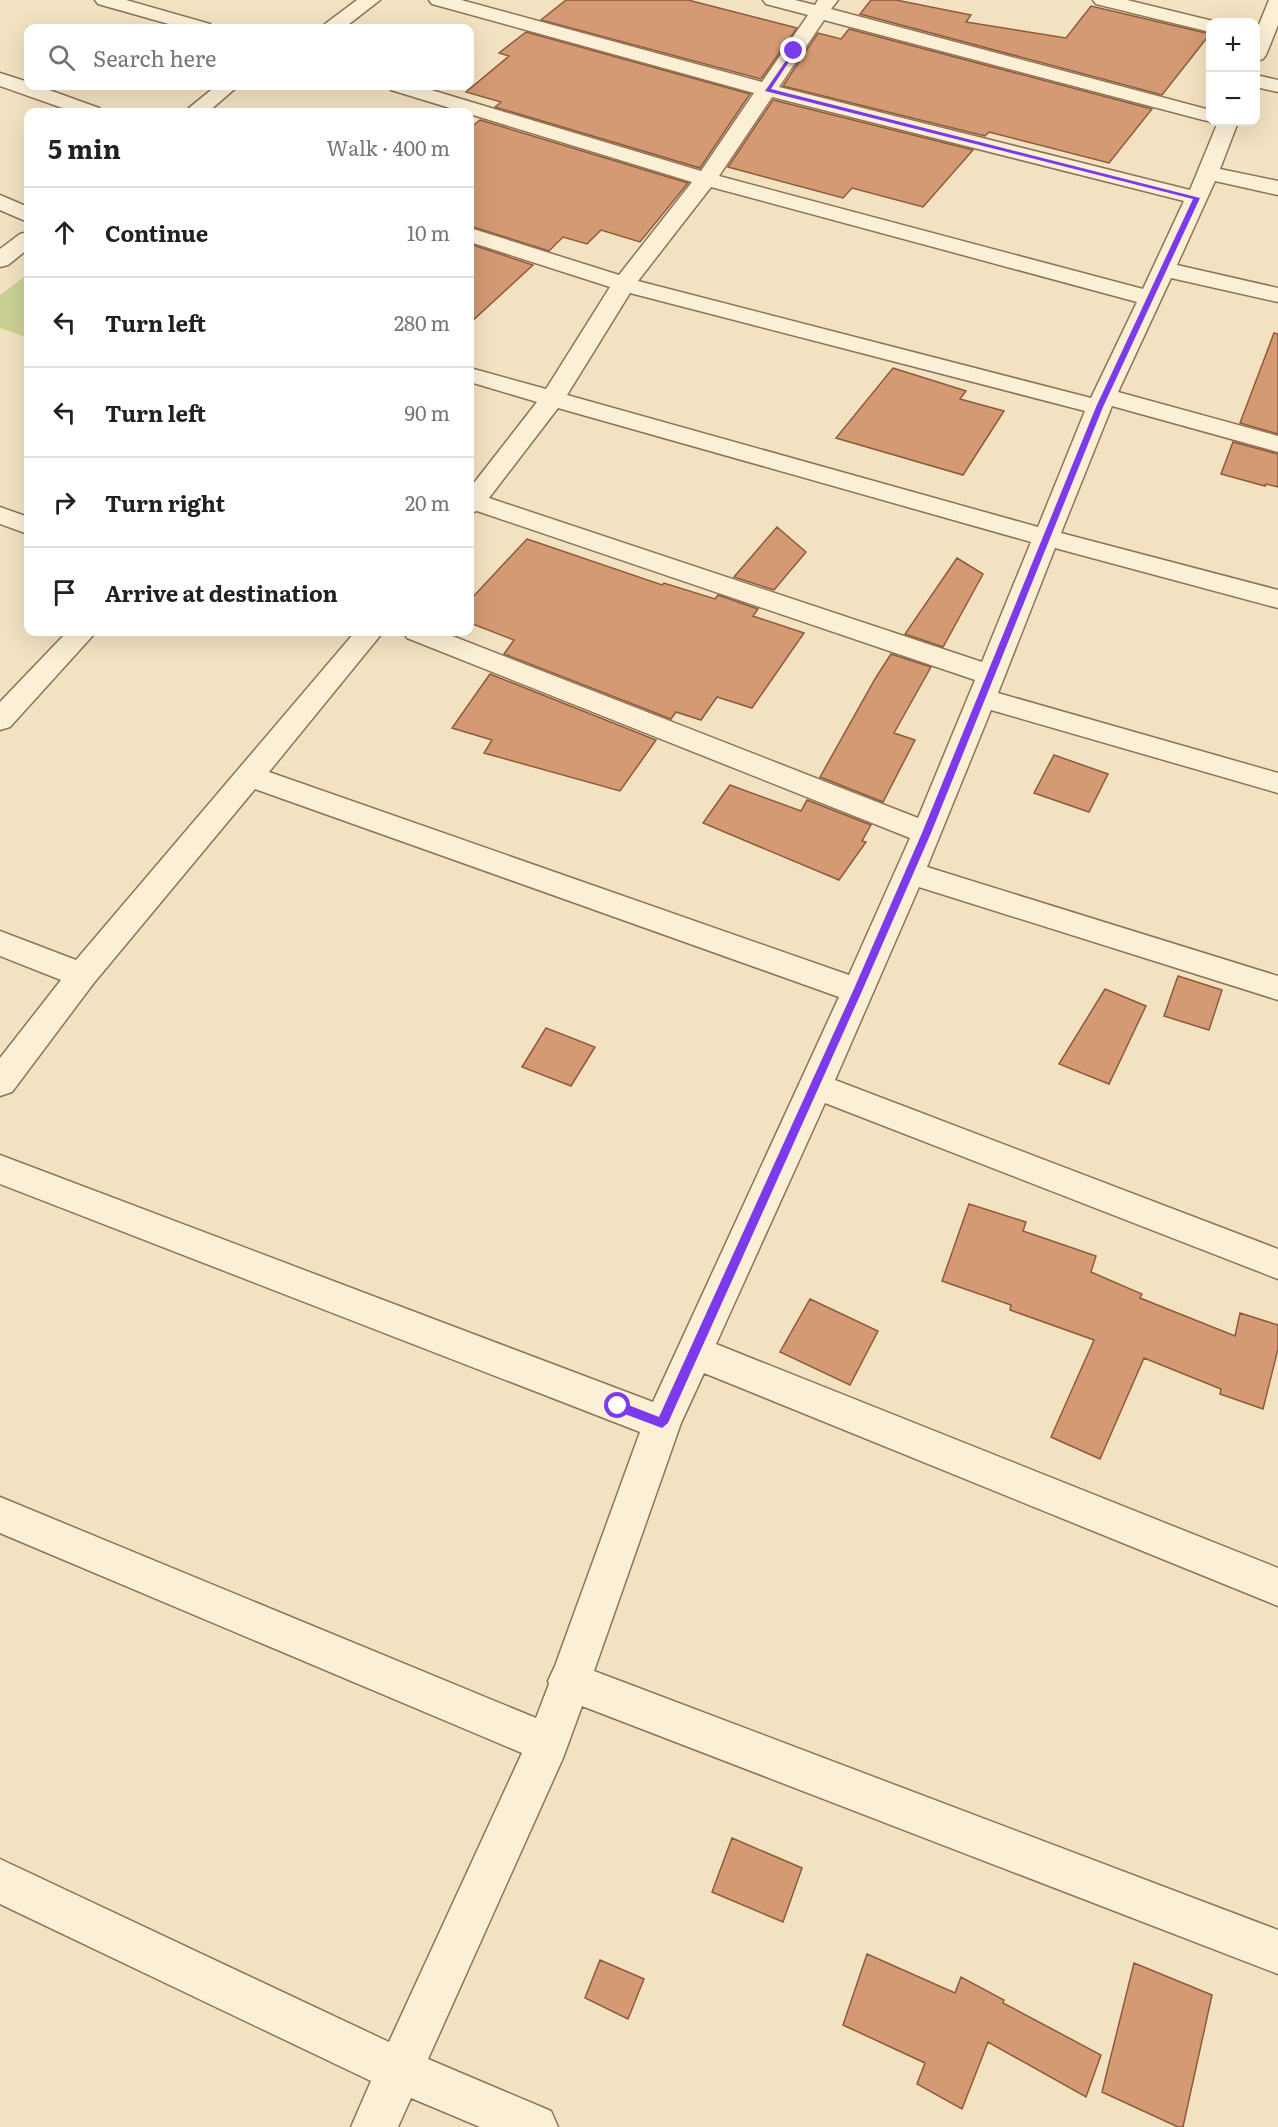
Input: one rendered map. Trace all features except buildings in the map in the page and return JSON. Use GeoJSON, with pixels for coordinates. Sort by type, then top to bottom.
{"type":"FeatureCollection","features":[{"type":"Feature","properties":{"kind":"street"},"geometry":{"type":"LineString","coordinates":[[105,0],[189,24]]}},
{"type":"Feature","properties":{"kind":"street"},"geometry":{"type":"LineString","coordinates":[[337,24],[370,0]]}},
{"type":"Feature","properties":{"kind":"street"},"geometry":{"type":"LineString","coordinates":[[439,0],[767,90],[1202,185],[1278,188]]}},
{"type":"Feature","properties":{"kind":"street"},"geometry":{"type":"LineString","coordinates":[[773,0],[824,6],[1206,115]]}},
{"type":"Feature","properties":{"kind":"street"},"geometry":{"type":"LineString","coordinates":[[1103,0],[1206,26]]}},
{"type":"Feature","properties":{"kind":"street"},"geometry":{"type":"LineString","coordinates":[[1260,38],[1278,1]]}},
{"type":"Feature","properties":{"kind":"street"},"geometry":{"type":"LineString","coordinates":[[474,499],[552,399],[624,284],[706,179],[824,6]]}},
{"type":"Feature","properties":{"kind":"street"},"geometry":{"type":"LineString","coordinates":[[0,79],[24,88]]}},
{"type":"Feature","properties":{"kind":"street"},"geometry":{"type":"LineString","coordinates":[[1260,82],[1278,86]]}},
{"type":"Feature","properties":{"kind":"street"},"geometry":{"type":"LineString","coordinates":[[31,90],[81,108]]}},
{"type":"Feature","properties":{"kind":"street"},"geometry":{"type":"LineString","coordinates":[[201,108],[223,90]]}},
{"type":"Feature","properties":{"kind":"street"},"geometry":{"type":"LineString","coordinates":[[411,90],[471,108]]}},
{"type":"Feature","properties":{"kind":"street"},"geometry":{"type":"LineString","coordinates":[[474,109],[706,179],[1157,284],[1278,295]]}},
{"type":"Feature","properties":{"kind":"street"},"geometry":{"type":"LineString","coordinates":[[374,2127],[548,1743],[568,1681],[662,1423],[816,1086],[927,833],[1102,401],[1202,185],[1226,126]]}},
{"type":"Feature","properties":{"kind":"street"},"geometry":{"type":"LineString","coordinates":[[0,202],[24,213]]}},
{"type":"Feature","properties":{"kind":"street"},"geometry":{"type":"LineString","coordinates":[[474,236],[624,284],[1278,444]]}},
{"type":"Feature","properties":{"kind":"street"},"geometry":{"type":"LineString","coordinates":[[0,260],[24,242]]}},
{"type":"Feature","properties":{"kind":"street"},"geometry":{"type":"LineString","coordinates":[[474,376],[1045,537],[1278,599]]}},
{"type":"Feature","properties":{"kind":"street"},"geometry":{"type":"LineString","coordinates":[[474,504],[986,687],[1278,783]]}},
{"type":"Feature","properties":{"kind":"street"},"geometry":{"type":"LineString","coordinates":[[0,515],[24,524]]}},
{"type":"Feature","properties":{"kind":"street"},"geometry":{"type":"LineString","coordinates":[[2,714],[78,636]]}},
{"type":"Feature","properties":{"kind":"street"},"geometry":{"type":"LineString","coordinates":[[0,1083],[82,975],[367,636]]}},
{"type":"Feature","properties":{"kind":"street"},"geometry":{"type":"LineString","coordinates":[[427,636],[927,833]]}},
{"type":"Feature","properties":{"kind":"street"},"geometry":{"type":"LineString","coordinates":[[249,776],[858,991]]}},
{"type":"Feature","properties":{"kind":"street"},"geometry":{"type":"LineString","coordinates":[[909,873],[1278,988]]}},
{"type":"Feature","properties":{"kind":"street"},"geometry":{"type":"LineString","coordinates":[[0,943],[82,975]]}},
{"type":"Feature","properties":{"kind":"street"},"geometry":{"type":"LineString","coordinates":[[816,1086],[1278,1264]]}},
{"type":"Feature","properties":{"kind":"street"},"geometry":{"type":"LineString","coordinates":[[0,1169],[662,1423]]}},
{"type":"Feature","properties":{"kind":"street"},"geometry":{"type":"LineString","coordinates":[[694,1352],[1278,1587]]}},
{"type":"Feature","properties":{"kind":"street"},"geometry":{"type":"LineString","coordinates":[[0,1515],[548,1743]]}},
{"type":"Feature","properties":{"kind":"street"},"geometry":{"type":"LineString","coordinates":[[568,1681],[1278,1952]]}},
{"type":"Feature","properties":{"kind":"street"},"geometry":{"type":"LineString","coordinates":[[0,1881],[399,2070],[535,2127]]}},
{"type":"Feature","properties":{"kind":"green space"},"geometry":{"type":"Polygon","coordinates":[[[24,277],[24,337],[0,328],[0,295],[24,277]]]}},
{"type":"Feature","properties":{"kind":"route"},"geometry":{"type":"LineString","coordinates":[[618,1406],[662,1423],[858,991],[927,833],[1045,537],[1100,407],[1197,198],[767,90],[794,51]]}}]}
